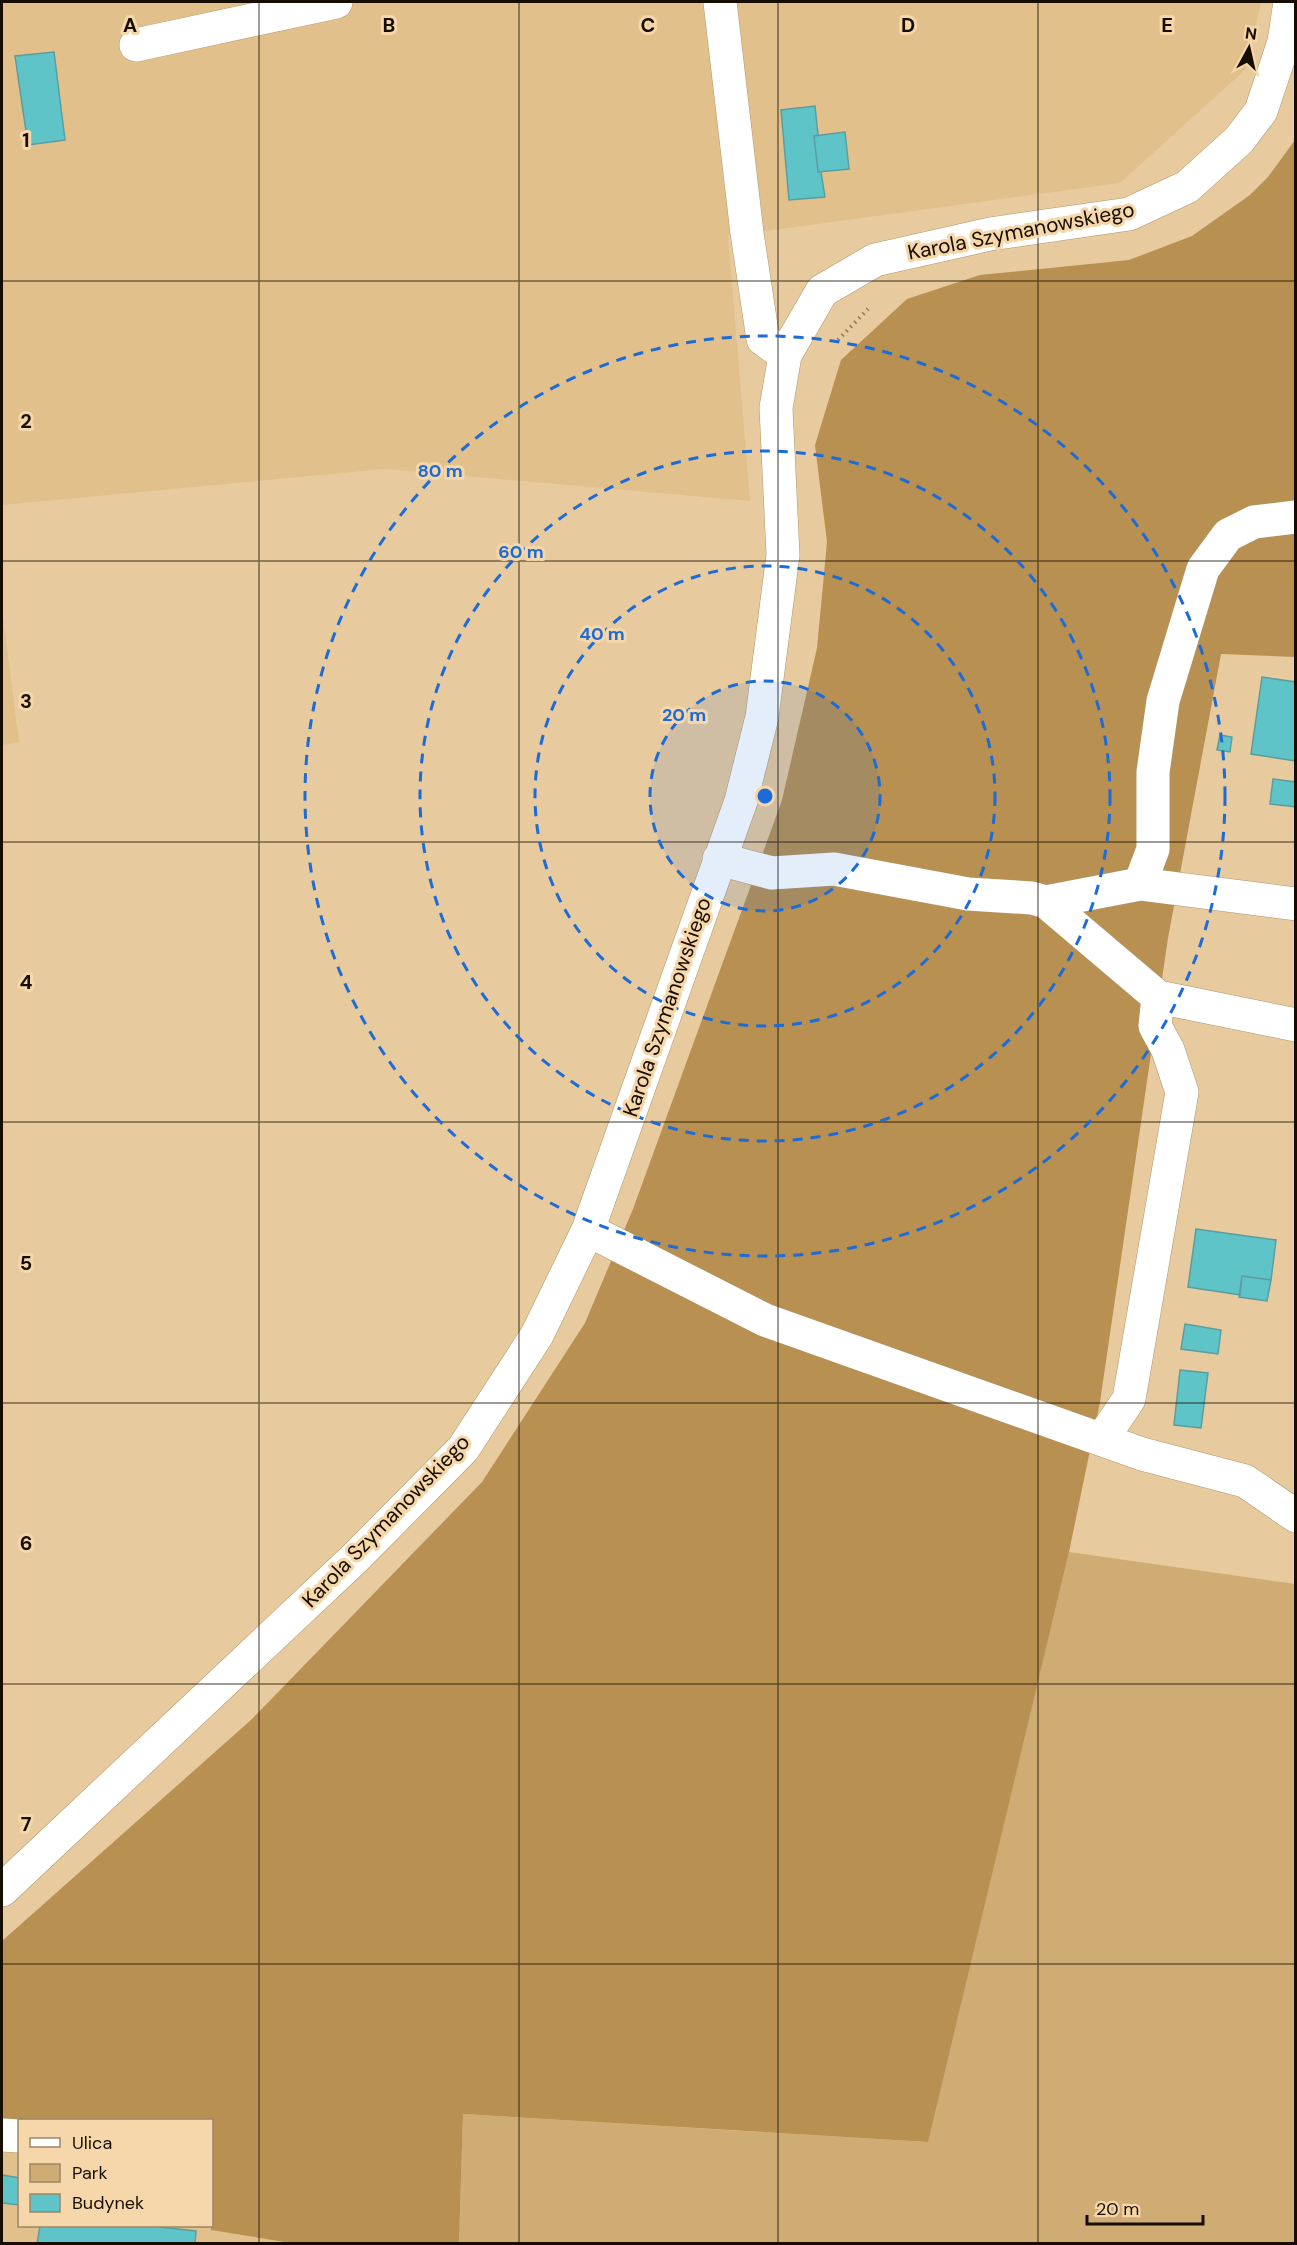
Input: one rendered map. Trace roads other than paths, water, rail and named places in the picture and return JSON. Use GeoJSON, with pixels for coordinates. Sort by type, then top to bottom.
{"type":"FeatureCollection","features":[{"type":"Feature","properties":{"kind":"street"},"geometry":{"type":"LineString","coordinates":[[136,45],[336,2]]}},
{"type":"Feature","properties":{"kind":"street"},"geometry":{"type":"LineString","coordinates":[[720,2],[747,233],[763,339],[785,355]]}},
{"type":"Feature","properties":{"kind":"street","name":"Karola Szymanowskiego"},"geometry":{"type":"LineString","coordinates":[[2,1890],[355,1558],[463,1449],[537,1335],[588,1230],[741,801],[762,717],[782,567],[776,408],[785,355],[822,291],[875,260],[990,234],[1129,214],[1187,187],[1239,141],[1261,111],[1284,42],[1290,2]]}},
{"type":"Feature","properties":{"kind":"street"},"geometry":{"type":"LineString","coordinates":[[1140,884],[1153,849],[1153,772],[1163,701],[1203,569],[1228,535],[1254,522],[1296,517]]}},
{"type":"Feature","properties":{"kind":"street"},"geometry":{"type":"LineString","coordinates":[[719,859],[772,873],[834,868],[968,894],[1032,898],[1046,902],[1158,998],[1296,1025]]}},
{"type":"Feature","properties":{"kind":"street"},"geometry":{"type":"LineString","coordinates":[[1046,902],[1140,884],[1296,904]]}},
{"type":"Feature","properties":{"kind":"street"},"geometry":{"type":"LineString","coordinates":[[1102,1439],[1129,1399],[1182,1092],[1168,1050],[1155,1026],[1158,998]]}},
{"type":"Feature","properties":{"kind":"street"},"geometry":{"type":"LineString","coordinates":[[588,1230],[765,1320],[1142,1454],[1245,1481],[1296,1516]]}},
{"type":"Feature","properties":{"kind":"street"},"geometry":{"type":"LineString","coordinates":[[2,2135],[18,2136]]}}]}
